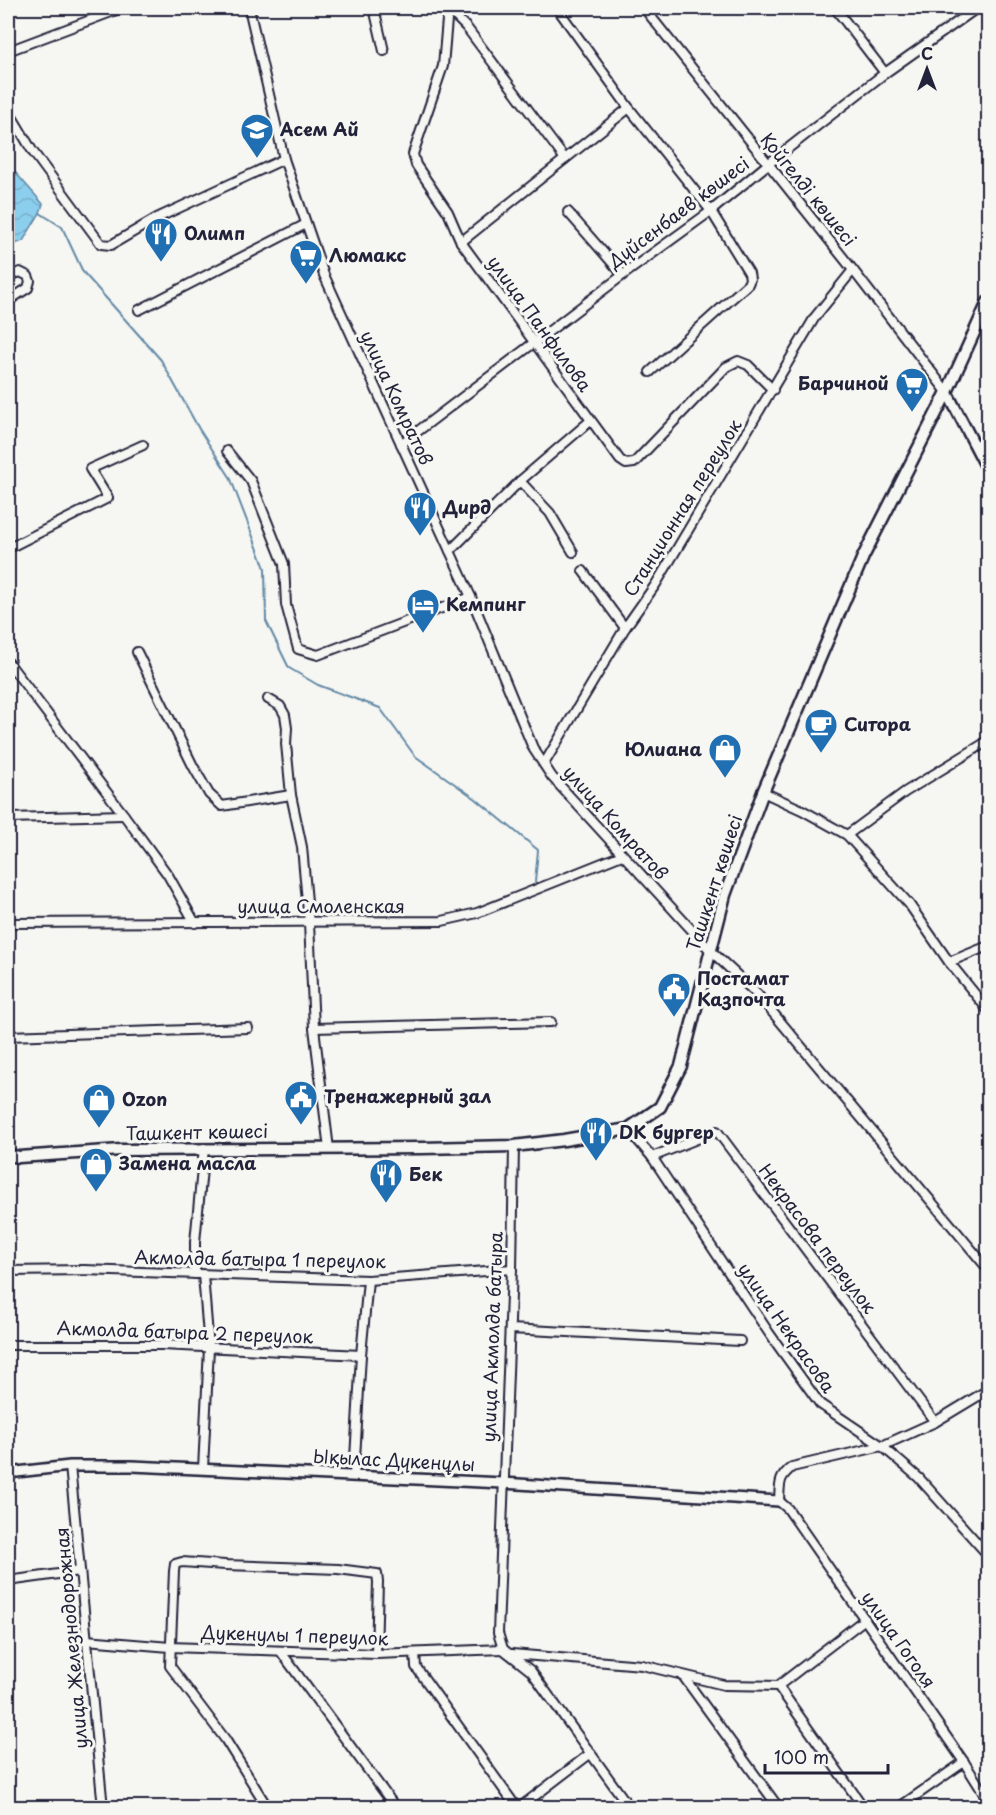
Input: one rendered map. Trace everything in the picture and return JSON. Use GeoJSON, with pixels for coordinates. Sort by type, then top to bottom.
{"type":"FeatureCollection","features":[{"type":"Feature","properties":{"kind":"main road","name":"Ташкент көшесі"},"geometry":{"type":"LineString","coordinates":[[8,1155],[19,1157],[121,1150],[204,1148],[329,1149],[514,1146],[628,1129],[660,1107],[681,1066],[725,895],[763,792],[863,556],[947,392],[988,302]]}},
{"type":"Feature","properties":{"kind":"street"},"geometry":{"type":"LineString","coordinates":[[8,51],[122,8]]}},
{"type":"Feature","properties":{"kind":"street","name":"улица Комратов"},"geometry":{"type":"LineString","coordinates":[[249,8],[284,159],[324,275],[471,597],[533,748],[552,777],[622,855],[710,950],[758,995],[988,1269]]}},
{"type":"Feature","properties":{"kind":"street"},"geometry":{"type":"LineString","coordinates":[[374,8],[384,51]]}},
{"type":"Feature","properties":{"kind":"street"},"geometry":{"type":"LineString","coordinates":[[448,8],[466,28],[565,159]]}},
{"type":"Feature","properties":{"kind":"street","name":"улица Панфилова"},"geometry":{"type":"LineString","coordinates":[[448,8],[443,66],[413,154],[416,165],[448,212],[461,242],[620,460],[626,464],[634,463],[726,367],[738,361],[748,365],[773,390]]}},
{"type":"Feature","properties":{"kind":"street"},"geometry":{"type":"LineString","coordinates":[[557,8],[629,108],[711,211],[749,273],[748,284],[650,372]]}},
{"type":"Feature","properties":{"kind":"street","name":"Қойгелді көшесі"},"geometry":{"type":"LineString","coordinates":[[644,8],[947,392]]}},
{"type":"Feature","properties":{"kind":"street"},"geometry":{"type":"LineString","coordinates":[[835,8],[885,73]]}},
{"type":"Feature","properties":{"kind":"street","name":"Дүйсенбаев көшесі"},"geometry":{"type":"LineString","coordinates":[[401,444],[533,342],[711,211],[885,73],[977,8]]}},
{"type":"Feature","properties":{"kind":"street"},"geometry":{"type":"LineString","coordinates":[[461,242],[629,108]]}},
{"type":"Feature","properties":{"kind":"street"},"geometry":{"type":"LineString","coordinates":[[8,110],[33,152],[101,244],[111,245],[157,218],[284,159]]}},
{"type":"Feature","properties":{"kind":"street"},"geometry":{"type":"LineString","coordinates":[[568,212],[623,275]]}},
{"type":"Feature","properties":{"kind":"street"},"geometry":{"type":"LineString","coordinates":[[139,310],[306,224]]}},
{"type":"Feature","properties":{"kind":"street","name":"Станционная переулок"},"geometry":{"type":"LineString","coordinates":[[544,764],[625,628],[656,585],[815,317],[853,270]]}},
{"type":"Feature","properties":{"kind":"street"},"geometry":{"type":"LineString","coordinates":[[8,278],[20,272],[28,276],[30,281],[28,288],[8,301]]}},
{"type":"Feature","properties":{"kind":"street"},"geometry":{"type":"LineString","coordinates":[[947,392],[987,466]]}},
{"type":"Feature","properties":{"kind":"street"},"geometry":{"type":"LineString","coordinates":[[450,550],[520,481],[590,421]]}},
{"type":"Feature","properties":{"kind":"street"},"geometry":{"type":"LineString","coordinates":[[8,548],[108,498],[90,468],[143,445]]}},
{"type":"Feature","properties":{"kind":"street"},"geometry":{"type":"LineString","coordinates":[[227,451],[251,481],[284,564],[286,605],[298,649],[318,655],[471,597]]}},
{"type":"Feature","properties":{"kind":"street"},"geometry":{"type":"LineString","coordinates":[[520,481],[550,513],[573,552]]}},
{"type":"Feature","properties":{"kind":"street"},"geometry":{"type":"LineString","coordinates":[[583,571],[625,628]]}},
{"type":"Feature","properties":{"kind":"street"},"geometry":{"type":"LineString","coordinates":[[137,652],[209,794],[222,806],[291,795]]}},
{"type":"Feature","properties":{"kind":"street"},"geometry":{"type":"LineString","coordinates":[[9,668],[168,875],[195,923]]}},
{"type":"Feature","properties":{"kind":"street"},"geometry":{"type":"LineString","coordinates":[[268,699],[280,706],[285,715],[287,728],[286,744],[291,795],[302,847],[309,923],[314,1028],[329,1149]]}},
{"type":"Feature","properties":{"kind":"street"},"geometry":{"type":"LineString","coordinates":[[847,835],[905,792],[988,741]]}},
{"type":"Feature","properties":{"kind":"street"},"geometry":{"type":"LineString","coordinates":[[763,792],[847,835],[909,904],[949,962],[988,1010]]}},
{"type":"Feature","properties":{"kind":"street"},"geometry":{"type":"LineString","coordinates":[[8,819],[124,815]]}},
{"type":"Feature","properties":{"kind":"street","name":"улица Смоленская"},"geometry":{"type":"LineString","coordinates":[[8,923],[442,921],[477,913],[622,855]]}},
{"type":"Feature","properties":{"kind":"street"},"geometry":{"type":"LineString","coordinates":[[949,962],[988,946]]}},
{"type":"Feature","properties":{"kind":"street"},"geometry":{"type":"LineString","coordinates":[[314,1028],[551,1022]]}},
{"type":"Feature","properties":{"kind":"street"},"geometry":{"type":"LineString","coordinates":[[8,1036],[248,1028]]}},
{"type":"Feature","properties":{"kind":"street","name":"улица Некрасова"},"geometry":{"type":"LineString","coordinates":[[628,1129],[652,1157],[769,1333],[820,1404],[882,1446],[919,1478],[988,1555]]}},
{"type":"Feature","properties":{"kind":"street","name":"Некрасова переулок"},"geometry":{"type":"LineString","coordinates":[[652,1157],[717,1131],[935,1422]]}},
{"type":"Feature","properties":{"kind":"street","name":"улица Акмолда батыра"},"geometry":{"type":"LineString","coordinates":[[507,1652],[498,1633],[512,1269],[514,1146]]}},
{"type":"Feature","properties":{"kind":"street"},"geometry":{"type":"LineString","coordinates":[[203,1469],[208,1348],[195,1242],[204,1148]]}},
{"type":"Feature","properties":{"kind":"street","name":"Акмолда батыра 1 переулок"},"geometry":{"type":"LineString","coordinates":[[8,1271],[84,1270],[368,1280],[512,1269]]}},
{"type":"Feature","properties":{"kind":"street"},"geometry":{"type":"LineString","coordinates":[[354,1476],[368,1280]]}},
{"type":"Feature","properties":{"kind":"street"},"geometry":{"type":"LineString","coordinates":[[510,1329],[740,1341]]}},
{"type":"Feature","properties":{"kind":"street","name":"Акмолда батыра 2 переулок"},"geometry":{"type":"LineString","coordinates":[[8,1345],[162,1346],[361,1355]]}},
{"type":"Feature","properties":{"kind":"street"},"geometry":{"type":"LineString","coordinates":[[779,1501],[783,1474],[792,1467],[882,1446],[935,1422],[988,1390]]}},
{"type":"Feature","properties":{"kind":"street","name":"Ықылас Дүкенұлы"},"geometry":{"type":"LineString","coordinates":[[8,1473],[70,1466],[132,1466],[503,1483],[779,1501]]}},
{"type":"Feature","properties":{"kind":"street","name":"улица Железнодорожная"},"geometry":{"type":"LineString","coordinates":[[70,1466],[103,1808]]}},
{"type":"Feature","properties":{"kind":"street","name":"улица Гоголя"},"geometry":{"type":"LineString","coordinates":[[779,1501],[788,1509],[865,1619],[988,1800]]}},
{"type":"Feature","properties":{"kind":"street"},"geometry":{"type":"LineString","coordinates":[[268,1808],[225,1739],[170,1666],[175,1564],[182,1562],[338,1569],[377,1574],[375,1654]]}},
{"type":"Feature","properties":{"kind":"street"},"geometry":{"type":"LineString","coordinates":[[8,1581],[80,1571]]}},
{"type":"Feature","properties":{"kind":"street"},"geometry":{"type":"LineString","coordinates":[[864,1808],[778,1686],[865,1619]]}},
{"type":"Feature","properties":{"kind":"street","name":"Дукенулы 1 переулок"},"geometry":{"type":"LineString","coordinates":[[87,1640],[170,1647],[281,1652],[375,1654],[507,1652],[642,1665],[724,1685],[778,1686]]}},
{"type":"Feature","properties":{"kind":"street"},"geometry":{"type":"LineString","coordinates":[[281,1652],[396,1808]]}},
{"type":"Feature","properties":{"kind":"street"},"geometry":{"type":"LineString","coordinates":[[507,1652],[531,1671],[630,1808]]}},
{"type":"Feature","properties":{"kind":"street"},"geometry":{"type":"LineString","coordinates":[[415,1653],[416,1667],[518,1808],[591,1753]]}},
{"type":"Feature","properties":{"kind":"street"},"geometry":{"type":"LineString","coordinates":[[684,1676],[779,1808]]}},
{"type":"Feature","properties":{"kind":"street"},"geometry":{"type":"LineString","coordinates":[[898,1808],[964,1762]]}},
{"type":"Feature","properties":{"kind":"water"},"geometry":{"type":"Polygon","coordinates":[[[8,164],[43,204],[23,241],[8,247],[8,164]]]}},
{"type":"Feature","properties":{"kind":"waterway"},"geometry":{"type":"LineString","coordinates":[[40,213],[62,227],[83,272],[161,360],[199,429],[230,477],[265,568],[266,621],[289,668],[318,685],[380,708],[415,756],[476,799],[538,850],[535,882]]}},
{"type":"Feature","properties":{"kind":"place","name":"Асем Ай"},"geometry":{"type":"Point","coordinates":[257,159]}},
{"type":"Feature","properties":{"kind":"place","name":"Олимп"},"geometry":{"type":"Point","coordinates":[161,263]}},
{"type":"Feature","properties":{"kind":"place","name":"Люмакс"},"geometry":{"type":"Point","coordinates":[306,285]}},
{"type":"Feature","properties":{"kind":"place","name":"Барчиной"},"geometry":{"type":"Point","coordinates":[912,413]}},
{"type":"Feature","properties":{"kind":"place","name":"Дирд"},"geometry":{"type":"Point","coordinates":[420,537]}},
{"type":"Feature","properties":{"kind":"place","name":"Кемпинг"},"geometry":{"type":"Point","coordinates":[423,634]}},
{"type":"Feature","properties":{"kind":"place","name":"Ситора"},"geometry":{"type":"Point","coordinates":[821,754]}},
{"type":"Feature","properties":{"kind":"place","name":"Юлиана"},"geometry":{"type":"Point","coordinates":[725,779]}},
{"type":"Feature","properties":{"kind":"place","name":"Постамат Казпочта"},"geometry":{"type":"Point","coordinates":[674,1018]}},
{"type":"Feature","properties":{"kind":"place","name":"Тренажерный зал"},"geometry":{"type":"Point","coordinates":[301,1126]}},
{"type":"Feature","properties":{"kind":"place","name":"Ozon"},"geometry":{"type":"Point","coordinates":[99,1129]}},
{"type":"Feature","properties":{"kind":"place","name":"DK бургер"},"geometry":{"type":"Point","coordinates":[596,1162]}},
{"type":"Feature","properties":{"kind":"place","name":"Замена масла"},"geometry":{"type":"Point","coordinates":[96,1193]}},
{"type":"Feature","properties":{"kind":"place","name":"Бек"},"geometry":{"type":"Point","coordinates":[386,1204]}}]}
